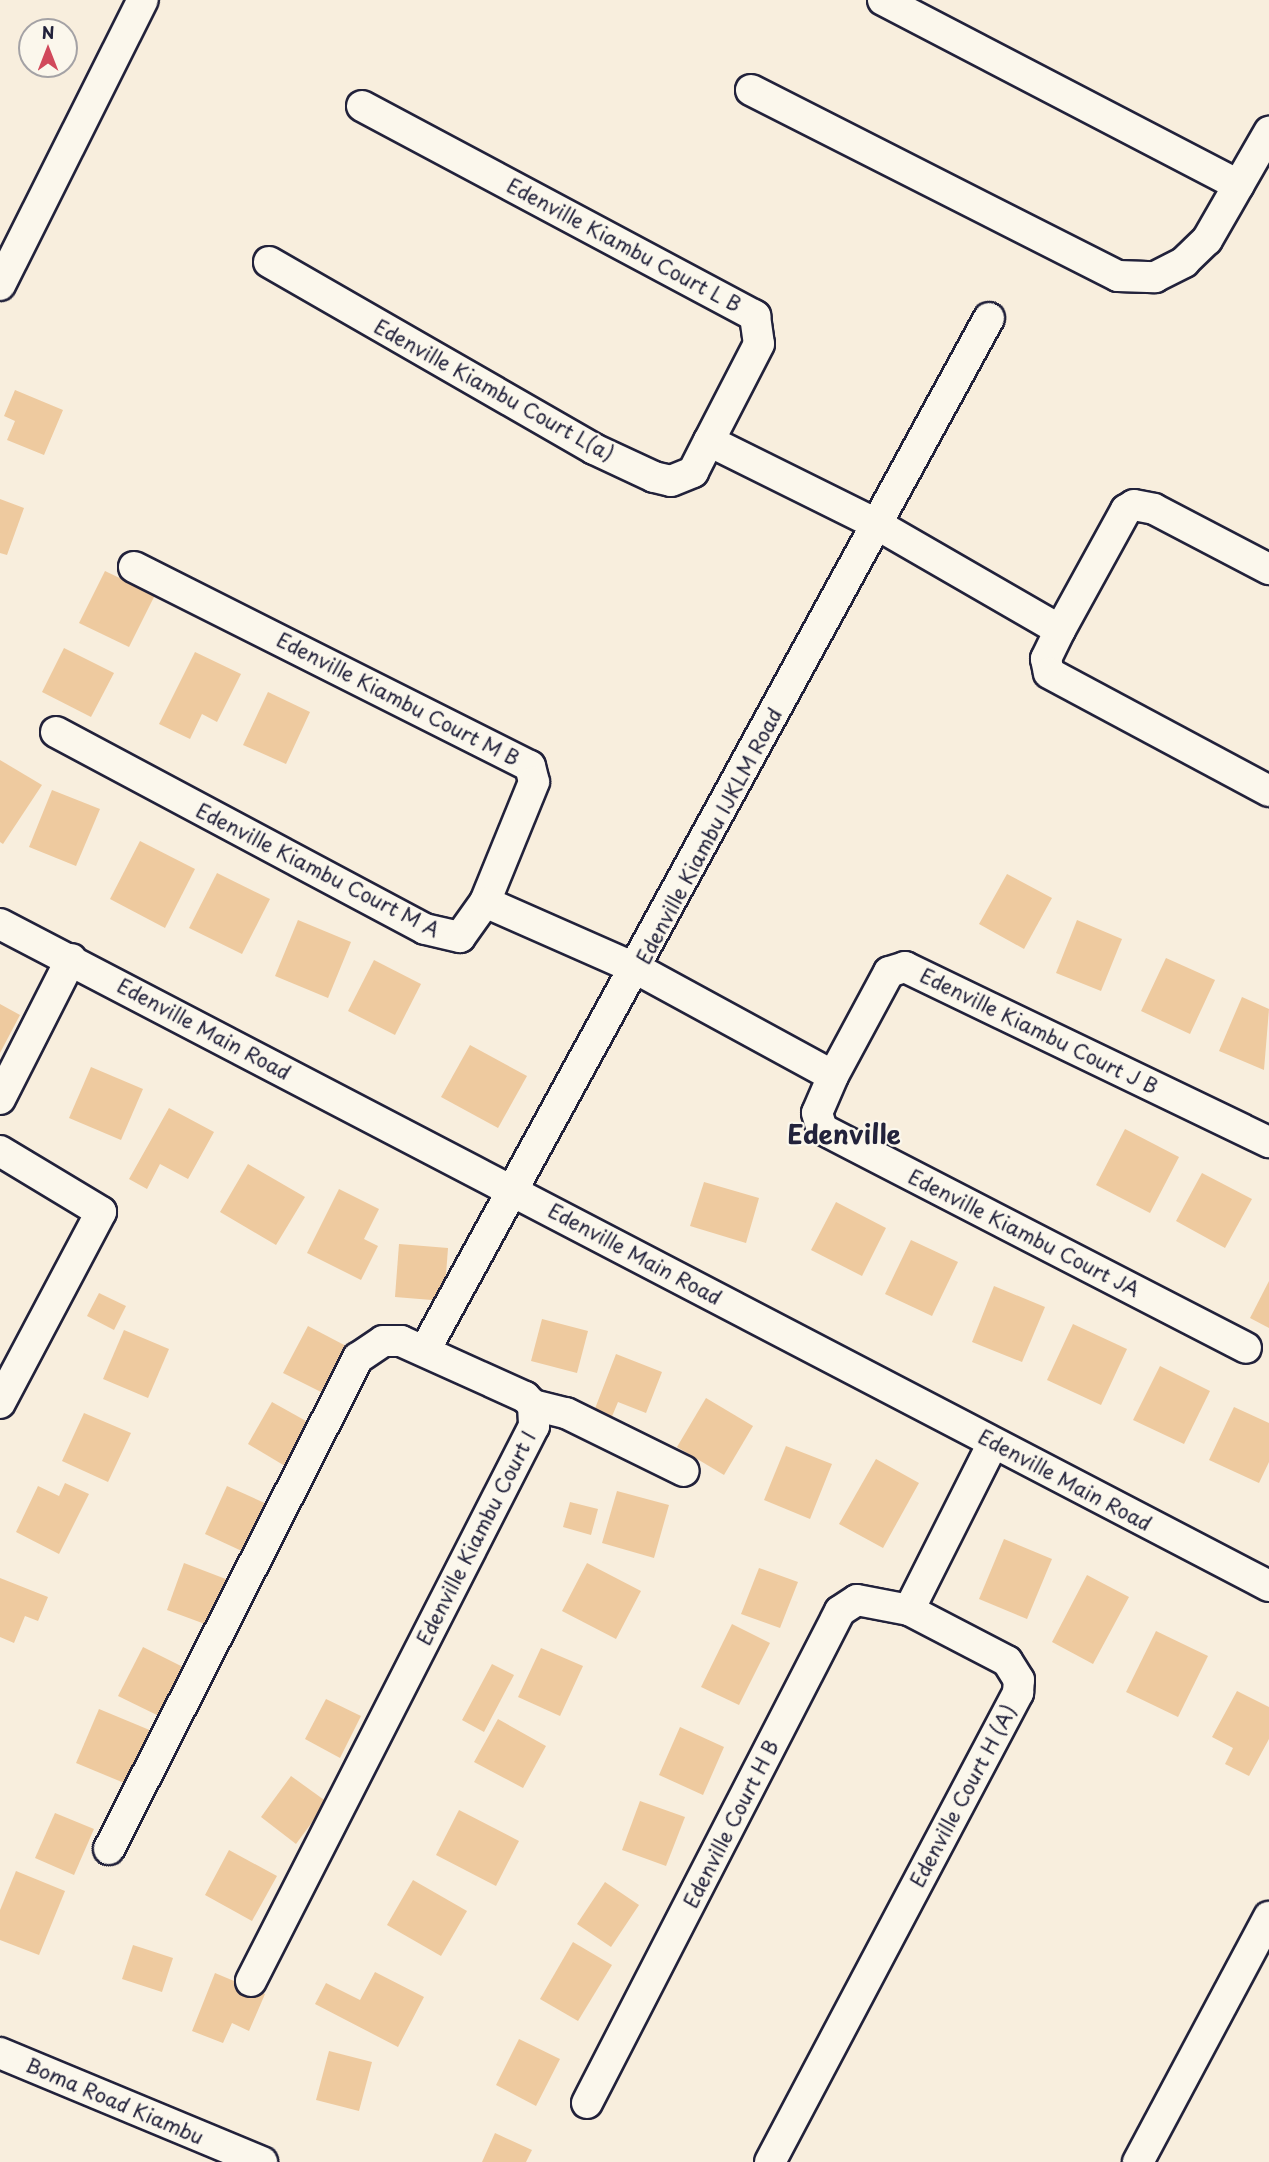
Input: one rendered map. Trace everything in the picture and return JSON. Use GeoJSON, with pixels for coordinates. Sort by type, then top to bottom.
{"type":"FeatureCollection","features":[{"type":"Feature","properties":{"kind":"street"},"geometry":{"type":"LineString","coordinates":[[0,285],[143,0]]}},
{"type":"Feature","properties":{"kind":"street"},"geometry":{"type":"LineString","coordinates":[[883,0],[1239,185]]}},
{"type":"Feature","properties":{"kind":"street"},"geometry":{"type":"LineString","coordinates":[[752,90],[1118,276],[1155,277],[1184,262],[1207,240],[1269,132]]}},
{"type":"Feature","properties":{"kind":"street","name":"Edenville Kiambu Court L B"},"geometry":{"type":"LineString","coordinates":[[362,106],[755,316],[759,344],[710,441]]}},
{"type":"Feature","properties":{"kind":"street","name":"Edenville Kiambu Court L(a)"},"geometry":{"type":"LineString","coordinates":[[269,262],[594,449],[654,477],[682,479],[693,472],[710,441]]}},
{"type":"Feature","properties":{"kind":"street","name":"Edenville Kiambu IJKLM Road"},"geometry":{"type":"LineString","coordinates":[[425,1350],[510,1189],[637,969],[989,318]]}},
{"type":"Feature","properties":{"kind":"street"},"geometry":{"type":"LineString","coordinates":[[710,441],[878,525],[1060,630]]}},
{"type":"Feature","properties":{"kind":"street"},"geometry":{"type":"LineString","coordinates":[[1269,569],[1154,509],[1134,505],[1126,510],[1046,659],[1049,673],[1269,791]]}},
{"type":"Feature","properties":{"kind":"street","name":"Edenville Kiambu Court M B"},"geometry":{"type":"LineString","coordinates":[[134,567],[530,765],[534,782],[485,902]]}},
{"type":"Feature","properties":{"kind":"street","name":"Edenville Kiambu Court M A"},"geometry":{"type":"LineString","coordinates":[[56,732],[445,938],[460,937],[485,902]]}},
{"type":"Feature","properties":{"kind":"street"},"geometry":{"type":"LineString","coordinates":[[485,902],[637,969],[833,1076]]}},
{"type":"Feature","properties":{"kind":"street","name":"Edenville Main Road"},"geometry":{"type":"LineString","coordinates":[[0,924],[71,959],[1269,1586]]}},
{"type":"Feature","properties":{"kind":"street"},"geometry":{"type":"LineString","coordinates":[[0,1099],[71,959]]}},
{"type":"Feature","properties":{"kind":"street","name":"Edenville Kiambu Court J B"},"geometry":{"type":"LineString","coordinates":[[833,1076],[889,972],[905,967],[1269,1142]]}},
{"type":"Feature","properties":{"kind":"street","name":"Edenville Kiambu Court JA"},"geometry":{"type":"LineString","coordinates":[[833,1076],[817,1113],[822,1129],[1246,1348]]}},
{"type":"Feature","properties":{"kind":"street"},"geometry":{"type":"LineString","coordinates":[[0,1151],[101,1212],[0,1403]]}},
{"type":"Feature","properties":{"kind":"street","name":"Edenville Kiambu Court I"},"geometry":{"type":"LineString","coordinates":[[109,1849],[358,1358],[383,1341],[425,1350],[533,1405],[534,1426],[251,1981]]}},
{"type":"Feature","properties":{"kind":"street"},"geometry":{"type":"LineString","coordinates":[[533,1405],[566,1413],[684,1471]]}},
{"type":"Feature","properties":{"kind":"street"},"geometry":{"type":"LineString","coordinates":[[909,1610],[993,1443]]}},
{"type":"Feature","properties":{"kind":"street","name":"Edenville Court H B"},"geometry":{"type":"LineString","coordinates":[[587,2103],[840,1611],[856,1600],[909,1610]]}},
{"type":"Feature","properties":{"kind":"street","name":"Edenville Court H (A)"},"geometry":{"type":"LineString","coordinates":[[770,2162],[1018,1693],[1018,1680],[1008,1661],[909,1610]]}},
{"type":"Feature","properties":{"kind":"street"},"geometry":{"type":"LineString","coordinates":[[1138,2162],[1269,1917]]}},
{"type":"Feature","properties":{"kind":"street","name":"Boma Road Kiambu"},"geometry":{"type":"LineString","coordinates":[[0,2053],[262,2162]]}},
{"type":"Feature","properties":{"kind":"building"},"geometry":{"type":"Polygon","coordinates":[[[15,390],[63,410],[44,455],[7,440],[15,421],[4,416],[15,390]]]}},
{"type":"Feature","properties":{"kind":"building"},"geometry":{"type":"Polygon","coordinates":[[[0,499],[24,508],[7,555],[0,553],[0,499]]]}},
{"type":"Feature","properties":{"kind":"building"},"geometry":{"type":"Polygon","coordinates":[[[105,571],[155,595],[129,647],[79,623],[105,571]]]}},
{"type":"Feature","properties":{"kind":"building"},"geometry":{"type":"Polygon","coordinates":[[[64,648],[114,673],[91,717],[42,692],[64,648]]]}},
{"type":"Feature","properties":{"kind":"building"},"geometry":{"type":"Polygon","coordinates":[[[195,652],[241,674],[217,722],[202,714],[190,739],[159,724],[195,652]]]}},
{"type":"Feature","properties":{"kind":"building"},"geometry":{"type":"Polygon","coordinates":[[[268,692],[310,712],[286,764],[243,745],[268,692]]]}},
{"type":"Feature","properties":{"kind":"building"},"geometry":{"type":"Polygon","coordinates":[[[0,760],[42,785],[3,844],[0,842],[0,760]]]}},
{"type":"Feature","properties":{"kind":"building"},"geometry":{"type":"Polygon","coordinates":[[[52,790],[100,809],[76,866],[29,847],[52,790]]]}},
{"type":"Feature","properties":{"kind":"building"},"geometry":{"type":"Polygon","coordinates":[[[140,841],[195,869],[165,928],[110,899],[140,841]]]}},
{"type":"Feature","properties":{"kind":"building"},"geometry":{"type":"Polygon","coordinates":[[[217,873],[270,899],[242,954],[189,928],[217,873]]]}},
{"type":"Feature","properties":{"kind":"building"},"geometry":{"type":"Polygon","coordinates":[[[1007,874],[1052,898],[1024,949],[979,924],[1007,874]]]}},
{"type":"Feature","properties":{"kind":"building"},"geometry":{"type":"Polygon","coordinates":[[[298,920],[351,942],[328,998],[275,976],[298,920]]]}},
{"type":"Feature","properties":{"kind":"building"},"geometry":{"type":"Polygon","coordinates":[[[1077,920],[1122,939],[1101,991],[1056,973],[1077,920]]]}},
{"type":"Feature","properties":{"kind":"building"},"geometry":{"type":"Polygon","coordinates":[[[1166,958],[1215,980],[1190,1034],[1141,1011],[1166,958]]]}},
{"type":"Feature","properties":{"kind":"building"},"geometry":{"type":"Polygon","coordinates":[[[374,960],[421,984],[395,1035],[348,1011],[374,960]]]}},
{"type":"Feature","properties":{"kind":"building"},"geometry":{"type":"Polygon","coordinates":[[[1242,997],[1269,1009],[1264,1070],[1219,1051],[1242,997]]]}},
{"type":"Feature","properties":{"kind":"building"},"geometry":{"type":"Polygon","coordinates":[[[0,1004],[20,1015],[0,1053],[0,1004]]]}},
{"type":"Feature","properties":{"kind":"building"},"geometry":{"type":"Polygon","coordinates":[[[470,1045],[527,1076],[498,1128],[441,1097],[470,1045]]]}},
{"type":"Feature","properties":{"kind":"building"},"geometry":{"type":"Polygon","coordinates":[[[91,1067],[143,1089],[121,1140],[69,1118],[91,1067]]]}},
{"type":"Feature","properties":{"kind":"building"},"geometry":{"type":"Polygon","coordinates":[[[169,1108],[214,1132],[188,1179],[160,1164],[147,1189],[129,1179],[169,1108]]]}},
{"type":"Feature","properties":{"kind":"building"},"geometry":{"type":"Polygon","coordinates":[[[1125,1129],[1179,1157],[1150,1213],[1096,1185],[1125,1129]]]}},
{"type":"Feature","properties":{"kind":"building"},"geometry":{"type":"Polygon","coordinates":[[[248,1164],[305,1197],[276,1245],[220,1212],[248,1164]]]}},
{"type":"Feature","properties":{"kind":"building"},"geometry":{"type":"Polygon","coordinates":[[[1202,1173],[1252,1199],[1225,1248],[1176,1221],[1202,1173]]]}},
{"type":"Feature","properties":{"kind":"building"},"geometry":{"type":"Polygon","coordinates":[[[704,1182],[759,1198],[746,1243],[690,1226],[704,1182]]]}},
{"type":"Feature","properties":{"kind":"building"},"geometry":{"type":"Polygon","coordinates":[[[339,1189],[379,1209],[364,1239],[378,1246],[361,1280],[307,1253],[339,1189]]]}},
{"type":"Feature","properties":{"kind":"building"},"geometry":{"type":"Polygon","coordinates":[[[836,1202],[886,1228],[862,1276],[811,1250],[836,1202]]]}},
{"type":"Feature","properties":{"kind":"building"},"geometry":{"type":"Polygon","coordinates":[[[911,1240],[958,1262],[932,1316],[885,1294],[911,1240]]]}},
{"type":"Feature","properties":{"kind":"building"},"geometry":{"type":"Polygon","coordinates":[[[399,1244],[448,1248],[444,1301],[395,1297],[399,1244]]]}},
{"type":"Feature","properties":{"kind":"building"},"geometry":{"type":"Polygon","coordinates":[[[1269,1281],[1269,1328],[1250,1318],[1269,1281]]]}},
{"type":"Feature","properties":{"kind":"building"},"geometry":{"type":"Polygon","coordinates":[[[994,1286],[1045,1307],[1022,1362],[972,1342],[994,1286]]]}},
{"type":"Feature","properties":{"kind":"building"},"geometry":{"type":"Polygon","coordinates":[[[99,1293],[126,1306],[114,1330],[87,1316],[99,1293]]]}},
{"type":"Feature","properties":{"kind":"building"},"geometry":{"type":"Polygon","coordinates":[[[542,1319],[588,1331],[577,1373],[531,1361],[542,1319]]]}},
{"type":"Feature","properties":{"kind":"building"},"geometry":{"type":"Polygon","coordinates":[[[1073,1324],[1127,1349],[1101,1405],[1047,1380],[1073,1324]]]}},
{"type":"Feature","properties":{"kind":"building"},"geometry":{"type":"Polygon","coordinates":[[[308,1326],[348,1347],[323,1393],[283,1373],[308,1326]]]}},
{"type":"Feature","properties":{"kind":"building"},"geometry":{"type":"Polygon","coordinates":[[[124,1330],[169,1349],[148,1398],[103,1379],[124,1330]]]}},
{"type":"Feature","properties":{"kind":"building"},"geometry":{"type":"Polygon","coordinates":[[[616,1354],[662,1372],[646,1413],[618,1402],[608,1426],[591,1419],[616,1354]]]}},
{"type":"Feature","properties":{"kind":"building"},"geometry":{"type":"Polygon","coordinates":[[[1160,1366],[1210,1391],[1184,1444],[1133,1420],[1160,1366]]]}},
{"type":"Feature","properties":{"kind":"building"},"geometry":{"type":"Polygon","coordinates":[[[706,1398],[753,1426],[724,1475],[677,1447],[706,1398]]]}},
{"type":"Feature","properties":{"kind":"building"},"geometry":{"type":"Polygon","coordinates":[[[272,1402],[315,1426],[290,1469],[248,1444],[272,1402]]]}},
{"type":"Feature","properties":{"kind":"building"},"geometry":{"type":"Polygon","coordinates":[[[1234,1407],[1269,1423],[1269,1462],[1259,1483],[1209,1460],[1234,1407]]]}},
{"type":"Feature","properties":{"kind":"building"},"geometry":{"type":"Polygon","coordinates":[[[84,1413],[131,1433],[108,1482],[62,1461],[84,1413]]]}},
{"type":"Feature","properties":{"kind":"building"},"geometry":{"type":"Polygon","coordinates":[[[786,1446],[832,1464],[810,1519],[764,1500],[786,1446]]]}},
{"type":"Feature","properties":{"kind":"building"},"geometry":{"type":"Polygon","coordinates":[[[876,1459],[919,1483],[883,1548],[839,1524],[876,1459]]]}},
{"type":"Feature","properties":{"kind":"building"},"geometry":{"type":"Polygon","coordinates":[[[65,1483],[89,1494],[59,1554],[16,1532],[38,1486],[59,1496],[65,1483]]]}},
{"type":"Feature","properties":{"kind":"building"},"geometry":{"type":"Polygon","coordinates":[[[227,1486],[267,1504],[244,1552],[205,1534],[227,1486]]]}},
{"type":"Feature","properties":{"kind":"building"},"geometry":{"type":"Polygon","coordinates":[[[617,1491],[669,1505],[654,1558],[602,1543],[617,1491]]]}},
{"type":"Feature","properties":{"kind":"building"},"geometry":{"type":"Polygon","coordinates":[[[570,1502],[598,1509],[591,1535],[563,1527],[570,1502]]]}},
{"type":"Feature","properties":{"kind":"building"},"geometry":{"type":"Polygon","coordinates":[[[1004,1539],[1052,1559],[1027,1619],[979,1599],[1004,1539]]]}},
{"type":"Feature","properties":{"kind":"building"},"geometry":{"type":"Polygon","coordinates":[[[184,1563],[231,1581],[213,1627],[167,1610],[184,1563]]]}},
{"type":"Feature","properties":{"kind":"building"},"geometry":{"type":"Polygon","coordinates":[[[587,1563],[641,1591],[616,1639],[562,1611],[587,1563]]]}},
{"type":"Feature","properties":{"kind":"building"},"geometry":{"type":"Polygon","coordinates":[[[759,1568],[798,1582],[780,1628],[741,1614],[759,1568]]]}},
{"type":"Feature","properties":{"kind":"building"},"geometry":{"type":"Polygon","coordinates":[[[1087,1575],[1129,1597],[1093,1664],[1052,1642],[1087,1575]]]}},
{"type":"Feature","properties":{"kind":"building"},"geometry":{"type":"Polygon","coordinates":[[[0,1578],[48,1597],[38,1621],[25,1616],[14,1643],[0,1637],[0,1578]]]}},
{"type":"Feature","properties":{"kind":"building"},"geometry":{"type":"Polygon","coordinates":[[[732,1624],[770,1643],[739,1705],[701,1687],[732,1624]]]}},
{"type":"Feature","properties":{"kind":"building"},"geometry":{"type":"Polygon","coordinates":[[[1156,1631],[1208,1656],[1178,1717],[1126,1692],[1156,1631]]]}},
{"type":"Feature","properties":{"kind":"building"},"geometry":{"type":"Polygon","coordinates":[[[143,1647],[185,1668],[161,1717],[118,1696],[143,1647]]]}},
{"type":"Feature","properties":{"kind":"building"},"geometry":{"type":"Polygon","coordinates":[[[541,1648],[583,1666],[560,1716],[518,1697],[541,1648]]]}},
{"type":"Feature","properties":{"kind":"building"},"geometry":{"type":"Polygon","coordinates":[[[492,1664],[514,1675],[484,1732],[462,1720],[492,1664]]]}},
{"type":"Feature","properties":{"kind":"building"},"geometry":{"type":"Polygon","coordinates":[[[1237,1691],[1269,1707],[1269,1739],[1249,1776],[1225,1764],[1233,1748],[1212,1737],[1237,1691]]]}},
{"type":"Feature","properties":{"kind":"building"},"geometry":{"type":"Polygon","coordinates":[[[326,1699],[361,1716],[340,1758],[305,1739],[326,1699]]]}},
{"type":"Feature","properties":{"kind":"building"},"geometry":{"type":"Polygon","coordinates":[[[99,1709],[152,1731],[129,1785],[76,1763],[99,1709]]]}},
{"type":"Feature","properties":{"kind":"building"},"geometry":{"type":"Polygon","coordinates":[[[498,1719],[546,1746],[523,1788],[474,1762],[498,1719]]]}},
{"type":"Feature","properties":{"kind":"building"},"geometry":{"type":"Polygon","coordinates":[[[680,1727],[724,1747],[703,1795],[659,1775],[680,1727]]]}},
{"type":"Feature","properties":{"kind":"building"},"geometry":{"type":"Polygon","coordinates":[[[291,1776],[327,1802],[296,1844],[261,1817],[291,1776]]]}},
{"type":"Feature","properties":{"kind":"building"},"geometry":{"type":"Polygon","coordinates":[[[640,1801],[685,1817],[666,1866],[622,1850],[640,1801]]]}},
{"type":"Feature","properties":{"kind":"building"},"geometry":{"type":"Polygon","coordinates":[[[459,1810],[519,1841],[496,1886],[436,1855],[459,1810]]]}},
{"type":"Feature","properties":{"kind":"building"},"geometry":{"type":"Polygon","coordinates":[[[55,1813],[94,1829],[74,1875],[35,1858],[55,1813]]]}},
{"type":"Feature","properties":{"kind":"building"},"geometry":{"type":"Polygon","coordinates":[[[229,1850],[277,1876],[252,1921],[205,1895],[229,1850]]]}},
{"type":"Feature","properties":{"kind":"building"},"geometry":{"type":"Polygon","coordinates":[[[16,1871],[65,1891],[39,1955],[0,1940],[0,1910],[16,1871]]]}},
{"type":"Feature","properties":{"kind":"building"},"geometry":{"type":"Polygon","coordinates":[[[413,1880],[467,1911],[441,1956],[387,1925],[413,1880]]]}},
{"type":"Feature","properties":{"kind":"building"},"geometry":{"type":"Polygon","coordinates":[[[605,1882],[639,1905],[611,1947],[577,1924],[605,1882]]]}},
{"type":"Feature","properties":{"kind":"building"},"geometry":{"type":"Polygon","coordinates":[[[573,1942],[612,1965],[578,2021],[540,1999],[573,1942]]]}},
{"type":"Feature","properties":{"kind":"building"},"geometry":{"type":"Polygon","coordinates":[[[133,1945],[173,1958],[162,1992],[122,1979],[133,1945]]]}},
{"type":"Feature","properties":{"kind":"building"},"geometry":{"type":"Polygon","coordinates":[[[375,1972],[424,1997],[398,2047],[315,2004],[326,1983],[360,2000],[375,1972]]]}},
{"type":"Feature","properties":{"kind":"building"},"geometry":{"type":"Polygon","coordinates":[[[215,1973],[265,1994],[249,2031],[232,2023],[223,2043],[192,2031],[215,1973]]]}},
{"type":"Feature","properties":{"kind":"building"},"geometry":{"type":"Polygon","coordinates":[[[519,2039],[560,2059],[536,2106],[496,2085],[519,2039]]]}},
{"type":"Feature","properties":{"kind":"building"},"geometry":{"type":"Polygon","coordinates":[[[329,2051],[372,2062],[359,2111],[316,2100],[329,2051]]]}},
{"type":"Feature","properties":{"kind":"building"},"geometry":{"type":"Polygon","coordinates":[[[495,2133],[532,2150],[526,2162],[482,2162],[495,2133]]]}},
{"type":"Feature","properties":{"kind":"district","name":"Edenville"},"geometry":{"type":"Point","coordinates":[844,1134]}}]}
